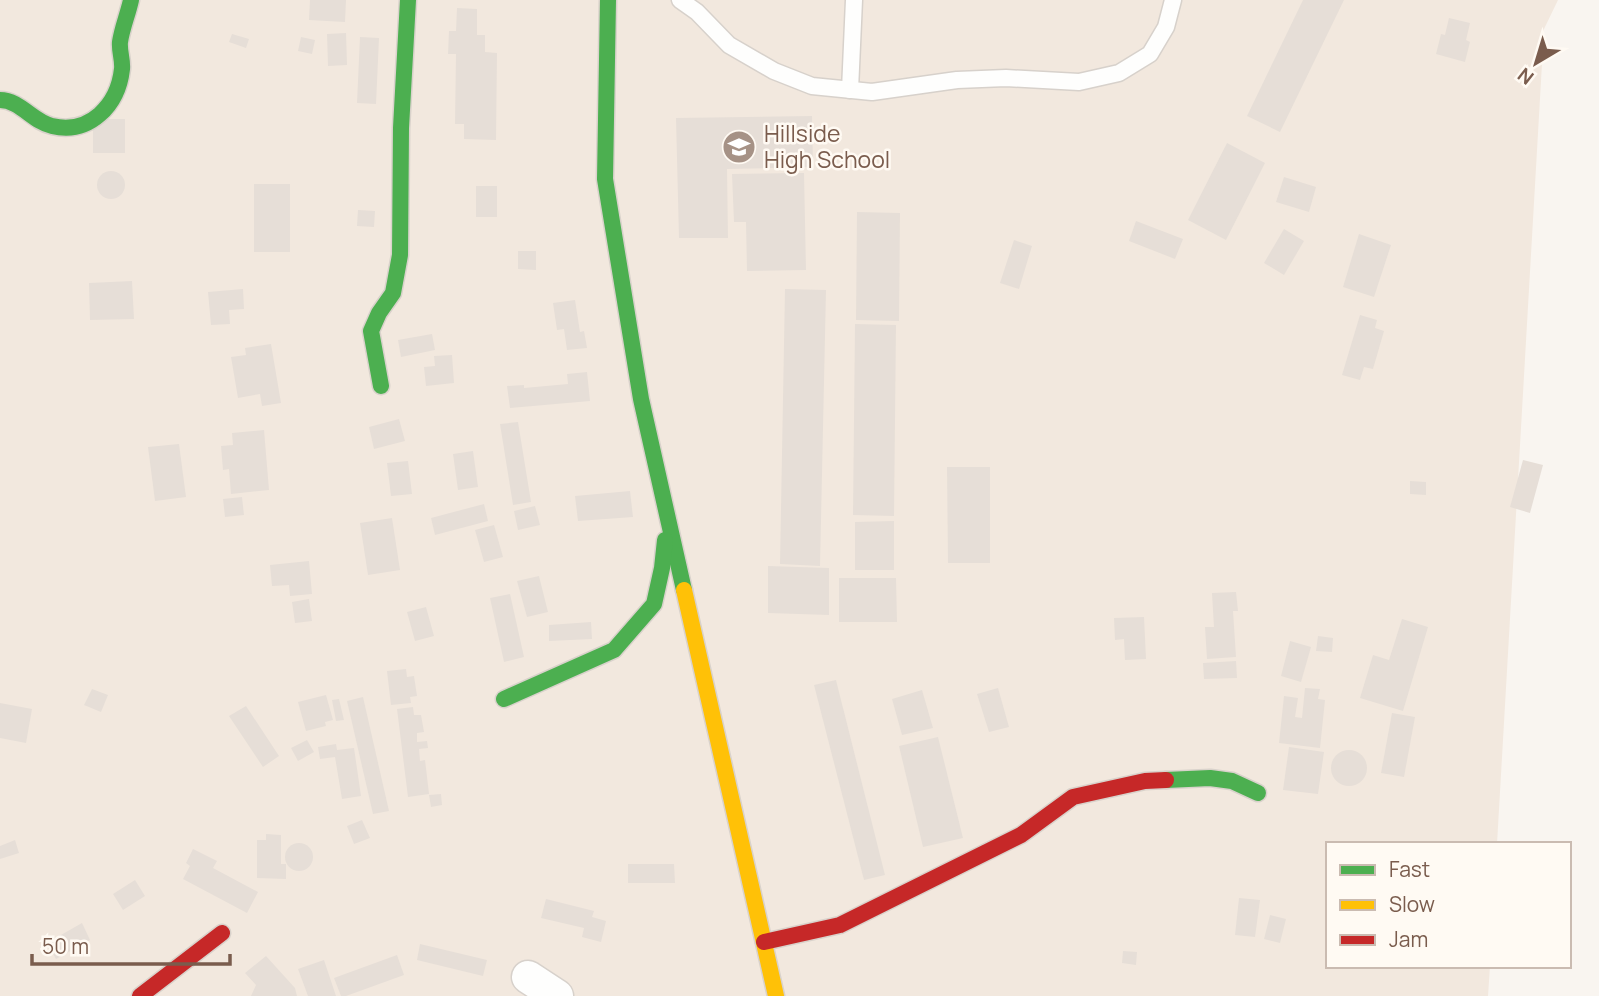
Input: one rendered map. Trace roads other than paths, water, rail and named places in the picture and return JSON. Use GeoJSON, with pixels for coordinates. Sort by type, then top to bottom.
{"type":"FeatureCollection","features":[{"type":"Feature","properties":{"kind":"street"},"geometry":{"type":"LineString","coordinates":[[0,100],[9,100],[37,121],[65,128],[84,125],[102,114],[118,89],[122,66],[120,43],[131,0]]}},
{"type":"Feature","properties":{"kind":"street"},"geometry":{"type":"LineString","coordinates":[[382,386],[371,331],[393,293],[400,255],[401,128],[408,0]]}},
{"type":"Feature","properties":{"kind":"street"},"geometry":{"type":"LineString","coordinates":[[608,0],[605,180],[641,398],[776,996]]}},
{"type":"Feature","properties":{"kind":"street"},"geometry":{"type":"LineString","coordinates":[[504,699],[614,650],[654,604],[662,568],[668,517]]}},
{"type":"Feature","properties":{"kind":"street"},"geometry":{"type":"LineString","coordinates":[[764,942],[840,925],[1021,835],[1073,797],[1146,781],[1210,778],[1232,781],[1258,793]]}},
{"type":"Feature","properties":{"kind":"street"},"geometry":{"type":"LineString","coordinates":[[140,996],[222,933]]}},
{"type":"Feature","properties":{"kind":"street"},"geometry":{"type":"LineString","coordinates":[[528,977],[557,996]]}},
{"type":"Feature","properties":{"kind":"lane"},"geometry":{"type":"LineString","coordinates":[[680,0],[697,12],[729,45],[774,71],[812,86],[872,92],[957,80],[993,78],[1079,82],[1119,73],[1150,54],[1166,27],[1173,0]]}},
{"type":"Feature","properties":{"kind":"lane"},"geometry":{"type":"LineString","coordinates":[[850,90],[854,0]]}},
{"type":"Feature","properties":{"kind":"place","name":"Hillside High School"},"geometry":{"type":"Point","coordinates":[739,147]}}]}
